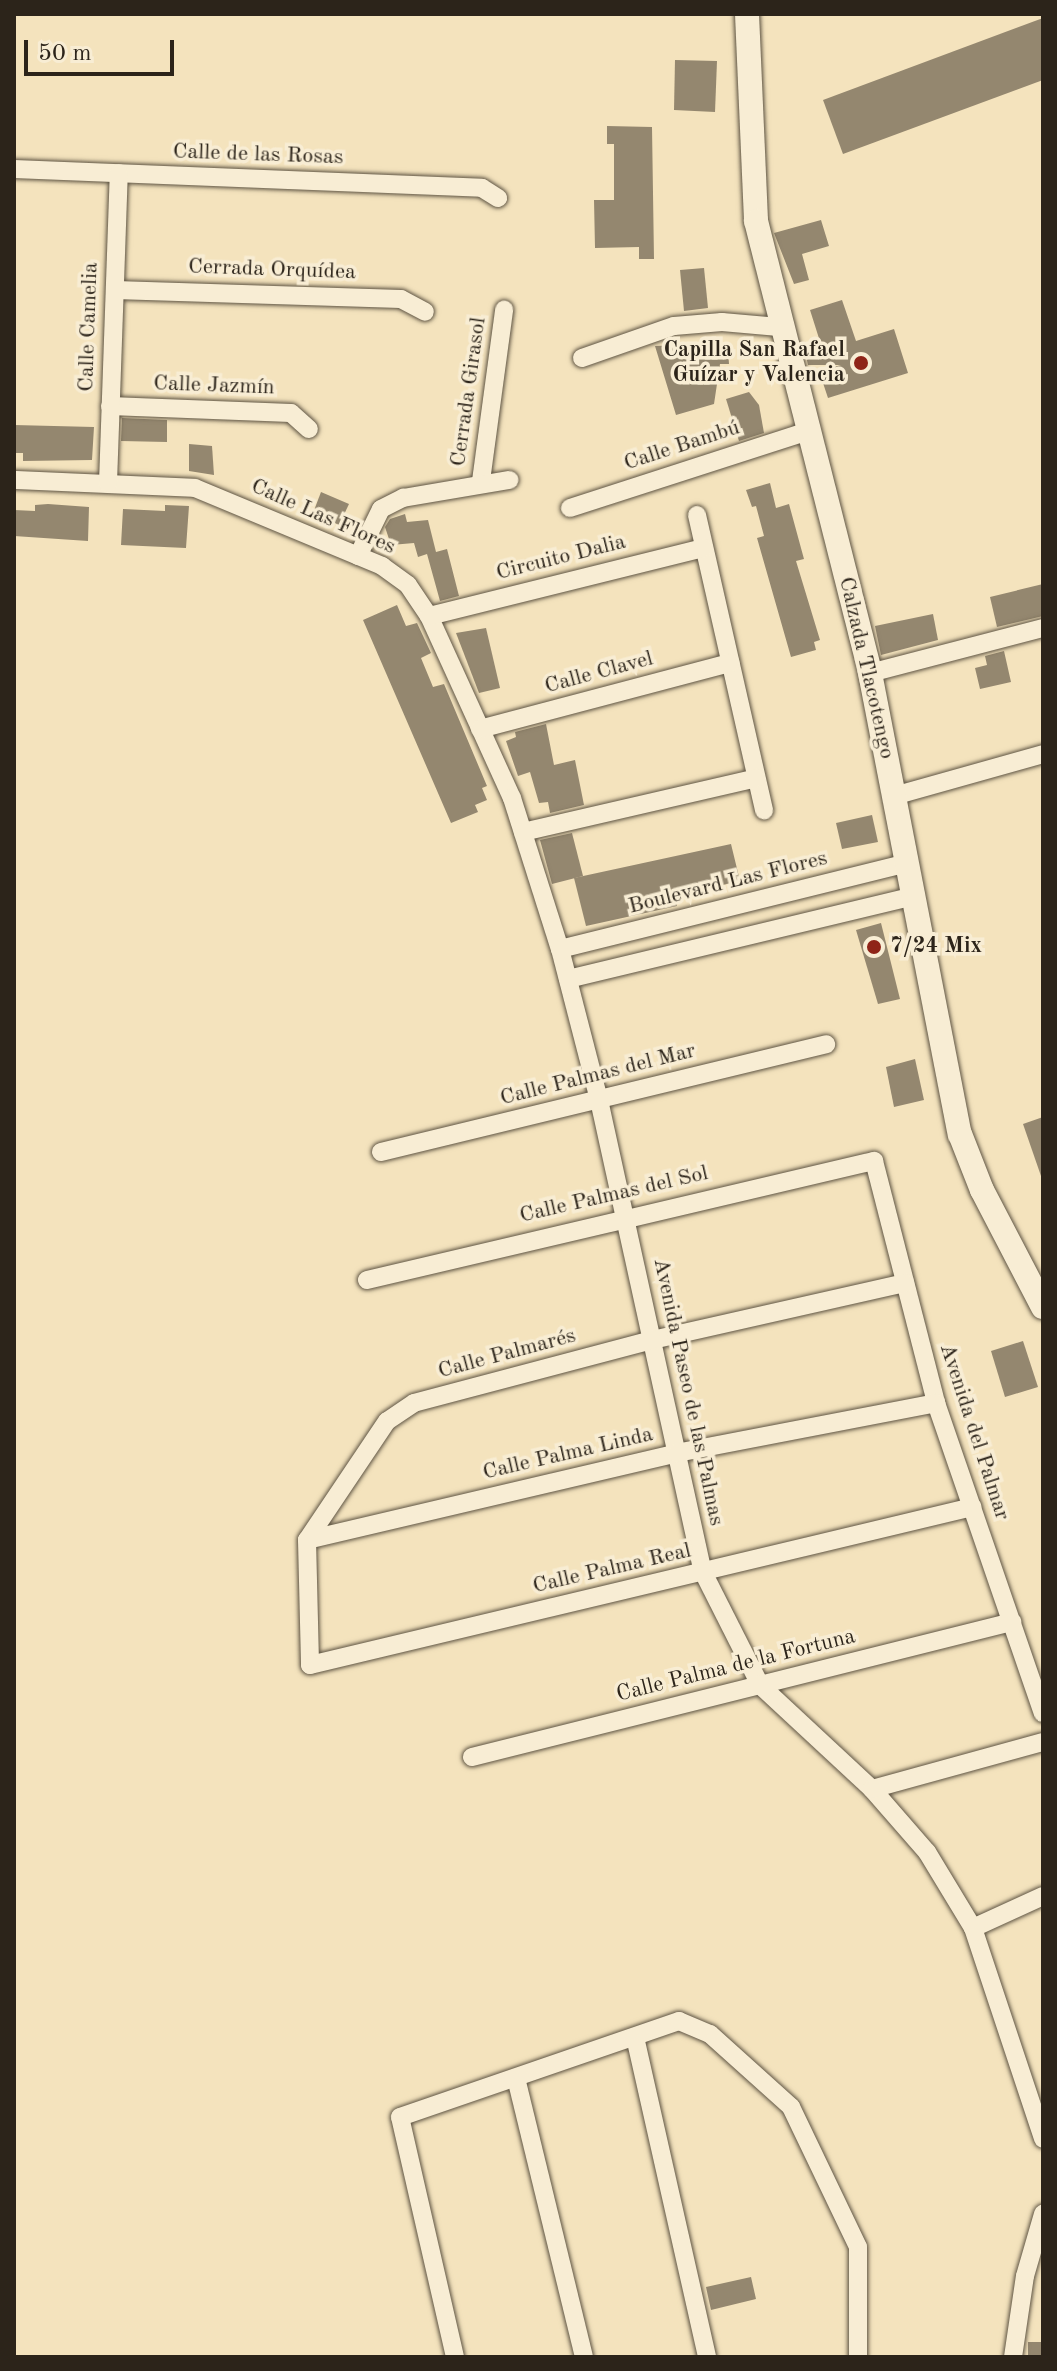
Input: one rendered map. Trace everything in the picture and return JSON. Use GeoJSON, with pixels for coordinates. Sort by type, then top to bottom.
{"type":"FeatureCollection","features":[{"type":"Feature","properties":{"kind":"street","name":"Calzada Tlacotengo"},"geometry":{"type":"LineString","coordinates":[[747,14],[752,185],[779,327],[870,673],[960,1134],[982,1190],[1043,1307]]}},
{"type":"Feature","properties":{"kind":"street","name":"Calle de las Rosas"},"geometry":{"type":"LineString","coordinates":[[14,169],[482,188],[498,198]]}},
{"type":"Feature","properties":{"kind":"street","name":"Calle Camelia"},"geometry":{"type":"LineString","coordinates":[[108,483],[119,173]]}},
{"type":"Feature","properties":{"kind":"street","name":"Cerrada Orquídea"},"geometry":{"type":"LineString","coordinates":[[115,290],[401,299],[425,312]]}},
{"type":"Feature","properties":{"kind":"street","name":"Cerrada Girasol"},"geometry":{"type":"LineString","coordinates":[[481,481],[504,310]]}},
{"type":"Feature","properties":{"kind":"street"},"geometry":{"type":"LineString","coordinates":[[582,358],[674,326],[722,322],[779,327]]}},
{"type":"Feature","properties":{"kind":"street","name":"Calle Jazmín"},"geometry":{"type":"LineString","coordinates":[[110,406],[291,413],[309,429]]}},
{"type":"Feature","properties":{"kind":"street","name":"Calle Bambú"},"geometry":{"type":"LineString","coordinates":[[570,508],[808,431]]}},
{"type":"Feature","properties":{"kind":"street","name":"Calle Las Flores"},"geometry":{"type":"LineString","coordinates":[[14,480],[195,488],[358,556],[408,585],[429,616],[480,729],[523,832],[560,949]]}},
{"type":"Feature","properties":{"kind":"street","name":"Cerrada Girasol"},"geometry":{"type":"LineString","coordinates":[[358,556],[381,509],[403,498],[481,481],[509,480]]}},
{"type":"Feature","properties":{"kind":"street"},"geometry":{"type":"LineString","coordinates":[[697,515],[764,810]]}},
{"type":"Feature","properties":{"kind":"street","name":"Circuito Dalia"},"geometry":{"type":"LineString","coordinates":[[429,616],[704,548]]}},
{"type":"Feature","properties":{"kind":"street"},"geometry":{"type":"LineString","coordinates":[[870,673],[1043,628]]}},
{"type":"Feature","properties":{"kind":"street","name":"Calle Clavel"},"geometry":{"type":"LineString","coordinates":[[480,729],[730,663]]}},
{"type":"Feature","properties":{"kind":"street"},"geometry":{"type":"LineString","coordinates":[[894,796],[1043,754]]}},
{"type":"Feature","properties":{"kind":"street"},"geometry":{"type":"LineString","coordinates":[[523,832],[756,778]]}},
{"type":"Feature","properties":{"kind":"street","name":"Boulevard Las Flores"},"geometry":{"type":"LineString","coordinates":[[560,949],[907,863]]}},
{"type":"Feature","properties":{"kind":"street"},"geometry":{"type":"LineString","coordinates":[[568,979],[913,896]]}},
{"type":"Feature","properties":{"kind":"street","name":"Avenida Paseo de las Palmas"},"geometry":{"type":"LineString","coordinates":[[560,949],[599,1100],[703,1572],[760,1685],[872,1789],[927,1852],[973,1928],[1043,2139]]}},
{"type":"Feature","properties":{"kind":"street","name":"Calle Palmas del Mar"},"geometry":{"type":"LineString","coordinates":[[381,1152],[826,1044]]}},
{"type":"Feature","properties":{"kind":"street","name":"Calle Palmas del Sol"},"geometry":{"type":"LineString","coordinates":[[367,1280],[625,1216],[874,1161]]}},
{"type":"Feature","properties":{"kind":"street","name":"Avenida del Palmar"},"geometry":{"type":"LineString","coordinates":[[874,1161],[936,1403],[1043,1713]]}},
{"type":"Feature","properties":{"kind":"street","name":"Calle Palmarés"},"geometry":{"type":"LineString","coordinates":[[307,1540],[387,1421],[414,1403],[652,1340],[905,1283]]}},
{"type":"Feature","properties":{"kind":"street","name":"Calle Palma Linda"},"geometry":{"type":"LineString","coordinates":[[307,1540],[677,1453],[936,1403]]}},
{"type":"Feature","properties":{"kind":"street","name":"Calle Palma Real"},"geometry":{"type":"LineString","coordinates":[[307,1540],[310,1665],[972,1507]]}},
{"type":"Feature","properties":{"kind":"street","name":"Calle Palma de la Fortuna"},"geometry":{"type":"LineString","coordinates":[[472,1757],[1012,1622]]}},
{"type":"Feature","properties":{"kind":"street"},"geometry":{"type":"LineString","coordinates":[[872,1789],[1043,1742]]}},
{"type":"Feature","properties":{"kind":"street"},"geometry":{"type":"LineString","coordinates":[[973,1928],[1043,1896]]}},
{"type":"Feature","properties":{"kind":"street"},"geometry":{"type":"LineString","coordinates":[[455,2357],[400,2117],[679,2021],[710,2034],[791,2107],[858,2247],[858,2357]]}},
{"type":"Feature","properties":{"kind":"street"},"geometry":{"type":"LineString","coordinates":[[635,2037],[707,2357]]}},
{"type":"Feature","properties":{"kind":"street"},"geometry":{"type":"LineString","coordinates":[[516,2078],[584,2357]]}},
{"type":"Feature","properties":{"kind":"street"},"geometry":{"type":"LineString","coordinates":[[1013,2357],[1025,2276],[1043,2214]]}},
{"type":"Feature","properties":{"kind":"building"},"geometry":{"type":"Polygon","coordinates":[[[1043,18],[1043,80],[843,154],[823,100],[1043,18]]]}},
{"type":"Feature","properties":{"kind":"building"},"geometry":{"type":"Polygon","coordinates":[[[675,60],[717,61],[715,112],[674,110],[675,60]]]}},
{"type":"Feature","properties":{"kind":"building"},"geometry":{"type":"Polygon","coordinates":[[[607,126],[652,127],[654,259],[639,259],[639,247],[595,248],[594,200],[614,200],[614,144],[607,144],[607,126]]]}},
{"type":"Feature","properties":{"kind":"building"},"geometry":{"type":"Polygon","coordinates":[[[821,220],[829,246],[802,254],[809,280],[794,284],[774,233],[821,220]]]}},
{"type":"Feature","properties":{"kind":"building"},"geometry":{"type":"Polygon","coordinates":[[[704,268],[708,308],[684,311],[680,270],[704,268]]]}},
{"type":"Feature","properties":{"kind":"building","name":"Capilla San Rafael Guízar y Valencia"},"geometry":{"type":"Polygon","coordinates":[[[842,300],[856,341],[894,329],[908,373],[828,398],[819,371],[841,365],[808,365],[806,356],[823,351],[810,310],[842,300]]]}},
{"type":"Feature","properties":{"kind":"building"},"geometry":{"type":"Polygon","coordinates":[[[703,344],[728,350],[729,364],[720,364],[714,404],[676,415],[655,346],[703,344]]]}},
{"type":"Feature","properties":{"kind":"building"},"geometry":{"type":"Polygon","coordinates":[[[749,392],[759,405],[764,433],[739,441],[726,399],[749,392]]]}},
{"type":"Feature","properties":{"kind":"building"},"geometry":{"type":"Polygon","coordinates":[[[122,418],[167,420],[167,442],[121,441],[122,418]]]}},
{"type":"Feature","properties":{"kind":"building"},"geometry":{"type":"Polygon","coordinates":[[[14,425],[94,427],[92,460],[23,461],[23,453],[14,453],[14,425]]]}},
{"type":"Feature","properties":{"kind":"building"},"geometry":{"type":"Polygon","coordinates":[[[189,444],[212,446],[214,475],[189,471],[189,444]]]}},
{"type":"Feature","properties":{"kind":"building"},"geometry":{"type":"Polygon","coordinates":[[[770,483],[776,508],[789,504],[804,559],[796,561],[820,640],[814,642],[816,650],[791,657],[757,538],[764,536],[756,506],[752,507],[746,490],[770,483]]]}},
{"type":"Feature","properties":{"kind":"building"},"geometry":{"type":"Polygon","coordinates":[[[321,492],[349,504],[339,525],[313,513],[321,492]]]}},
{"type":"Feature","properties":{"kind":"building"},"geometry":{"type":"Polygon","coordinates":[[[35,505],[89,507],[88,541],[14,536],[14,510],[35,511],[35,505]]]}},
{"type":"Feature","properties":{"kind":"building"},"geometry":{"type":"Polygon","coordinates":[[[165,505],[189,506],[186,548],[121,545],[123,509],[165,511],[165,505]]]}},
{"type":"Feature","properties":{"kind":"building"},"geometry":{"type":"Polygon","coordinates":[[[405,514],[407,522],[428,520],[436,552],[447,549],[459,596],[440,601],[427,554],[418,557],[414,543],[391,545],[385,527],[390,519],[405,514]]]}},
{"type":"Feature","properties":{"kind":"building"},"geometry":{"type":"Polygon","coordinates":[[[1043,584],[1043,616],[997,627],[990,597],[1043,584]]]}},
{"type":"Feature","properties":{"kind":"building"},"geometry":{"type":"Polygon","coordinates":[[[397,605],[406,626],[417,623],[431,653],[421,658],[433,687],[444,684],[487,786],[482,788],[487,800],[475,805],[478,812],[451,823],[363,620],[397,605]]]}},
{"type":"Feature","properties":{"kind":"building"},"geometry":{"type":"Polygon","coordinates":[[[933,614],[938,640],[881,655],[875,626],[933,614]]]}},
{"type":"Feature","properties":{"kind":"building"},"geometry":{"type":"Polygon","coordinates":[[[486,628],[500,688],[479,693],[456,633],[486,628]]]}},
{"type":"Feature","properties":{"kind":"building"},"geometry":{"type":"Polygon","coordinates":[[[1004,651],[1011,682],[980,689],[975,668],[987,665],[985,656],[1004,651]]]}},
{"type":"Feature","properties":{"kind":"building"},"geometry":{"type":"Polygon","coordinates":[[[546,724],[554,765],[575,760],[584,805],[550,813],[548,802],[539,803],[530,772],[518,776],[506,741],[516,737],[515,732],[546,724]]]}},
{"type":"Feature","properties":{"kind":"building"},"geometry":{"type":"Polygon","coordinates":[[[872,815],[878,842],[842,849],[836,823],[872,815]]]}},
{"type":"Feature","properties":{"kind":"building"},"geometry":{"type":"Polygon","coordinates":[[[572,833],[583,876],[552,884],[540,840],[572,833]]]}},
{"type":"Feature","properties":{"kind":"building"},"geometry":{"type":"Polygon","coordinates":[[[731,844],[740,881],[675,896],[677,906],[586,926],[574,878],[731,844]]]}},
{"type":"Feature","properties":{"kind":"building"},"geometry":{"type":"Polygon","coordinates":[[[881,923],[900,999],[878,1004],[856,930],[881,923]]]}},
{"type":"Feature","properties":{"kind":"building"},"geometry":{"type":"Polygon","coordinates":[[[915,1059],[924,1100],[894,1107],[886,1067],[915,1059]]]}},
{"type":"Feature","properties":{"kind":"building"},"geometry":{"type":"Polygon","coordinates":[[[1043,1117],[1043,1176],[1041,1176],[1023,1124],[1043,1117]]]}},
{"type":"Feature","properties":{"kind":"building"},"geometry":{"type":"Polygon","coordinates":[[[1023,1341],[1038,1387],[1005,1397],[991,1351],[1023,1341]]]}},
{"type":"Feature","properties":{"kind":"building"},"geometry":{"type":"Polygon","coordinates":[[[751,2277],[756,2299],[711,2310],[706,2287],[751,2277]]]}},
{"type":"Feature","properties":{"kind":"building"},"geometry":{"type":"Polygon","coordinates":[[[1028,2342],[1043,2342],[1043,2357],[1028,2357],[1028,2342]]]}},
{"type":"Feature","properties":{"kind":"place","name":"Capilla San Rafael Guízar y Valencia"},"geometry":{"type":"Point","coordinates":[861,363]}},
{"type":"Feature","properties":{"kind":"place","name":"7/24 Mix"},"geometry":{"type":"Point","coordinates":[874,947]}}]}
